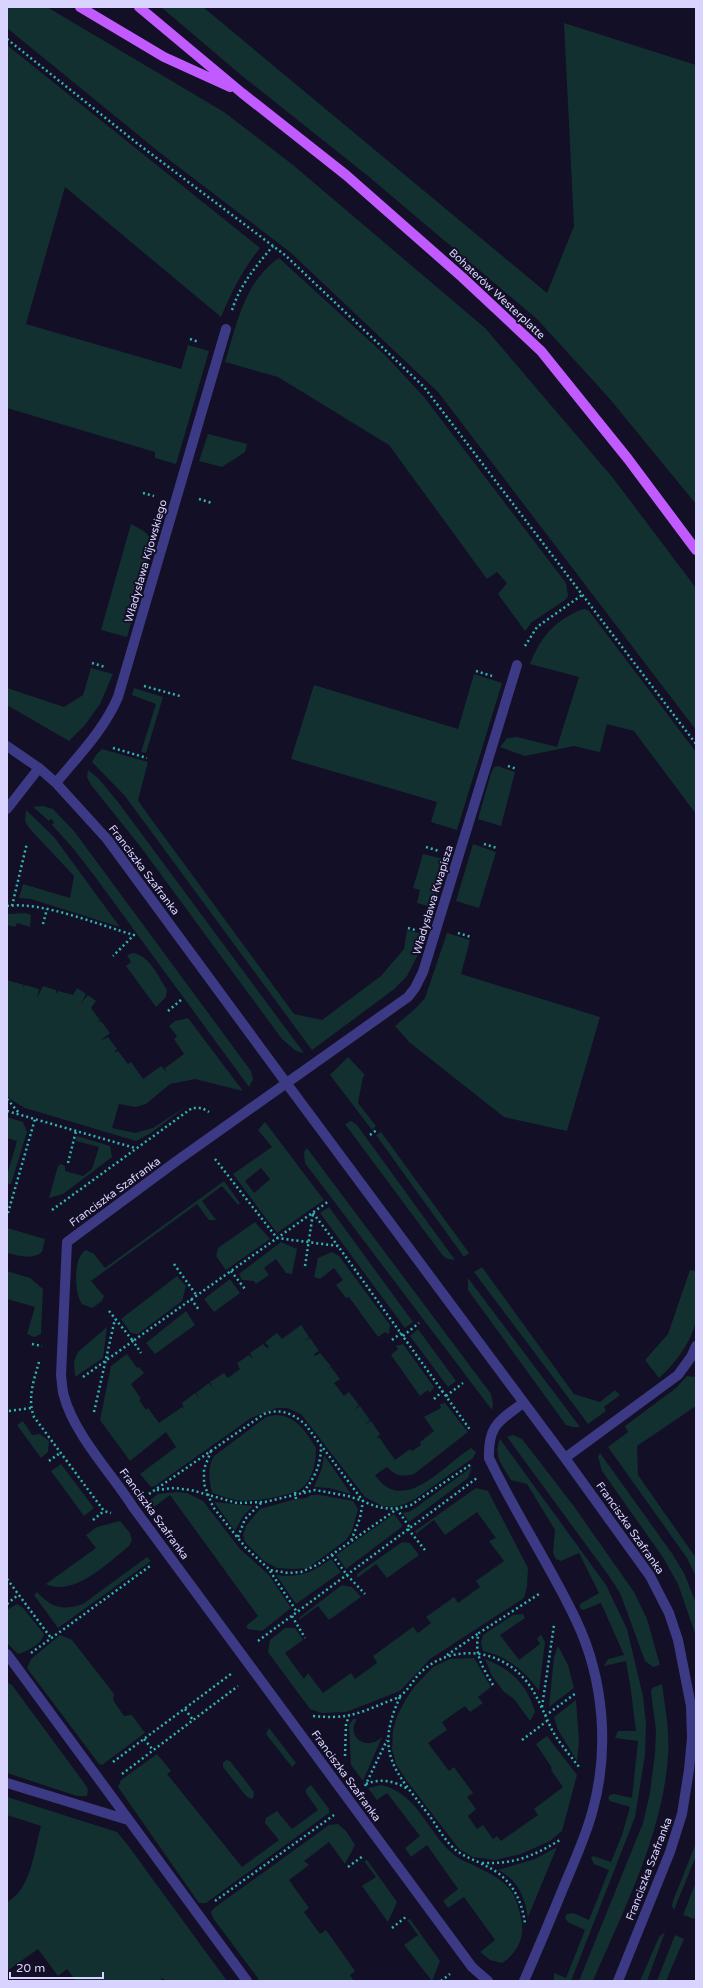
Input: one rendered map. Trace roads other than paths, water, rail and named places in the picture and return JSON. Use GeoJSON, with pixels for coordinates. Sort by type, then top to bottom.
{"type":"FeatureCollection","features":[{"type":"Feature","properties":{"kind":"main road","name":"Bohaterów Westerplatte"},"geometry":{"type":"LineString","coordinates":[[80,7],[164,57],[242,93]]}},
{"type":"Feature","properties":{"kind":"main road","name":"Bohaterów Westerplatte"},"geometry":{"type":"LineString","coordinates":[[139,7],[242,93],[346,174],[462,277],[541,351],[628,459],[696,550]]}},
{"type":"Feature","properties":{"kind":"street","name":"Władysława Kijowskiego"},"geometry":{"type":"LineString","coordinates":[[56,783],[94,737],[111,713],[124,680],[226,329]]}},
{"type":"Feature","properties":{"kind":"street","name":"Władysława Kwapisza"},"geometry":{"type":"LineString","coordinates":[[287,1084],[408,997],[418,984],[423,972],[517,665]]}},
{"type":"Feature","properties":{"kind":"street","name":"Franciszka Szafranka"},"geometry":{"type":"LineString","coordinates":[[7,746],[39,768],[56,783],[107,839],[565,1458],[650,1576],[666,1607],[678,1640],[694,1706],[692,1738],[682,1814],[670,1852],[618,1981]]}},
{"type":"Feature","properties":{"kind":"street"},"geometry":{"type":"LineString","coordinates":[[7,809],[39,768]]}},
{"type":"Feature","properties":{"kind":"street","name":"Franciszka Szafranka"},"geometry":{"type":"LineString","coordinates":[[287,1084],[67,1242],[62,1375],[64,1395],[70,1413],[133,1507],[472,1967],[488,1981]]}},
{"type":"Feature","properties":{"kind":"street"},"geometry":{"type":"LineString","coordinates":[[565,1458],[678,1375],[696,1346]]}},
{"type":"Feature","properties":{"kind":"street"},"geometry":{"type":"LineString","coordinates":[[523,1403],[503,1418],[492,1430],[488,1442],[489,1458],[576,1621],[589,1654],[599,1692],[602,1738],[599,1779],[592,1812],[580,1848],[524,1981]]}},
{"type":"Feature","properties":{"kind":"street"},"geometry":{"type":"LineString","coordinates":[[7,1654],[247,1981]]}},
{"type":"Feature","properties":{"kind":"street"},"geometry":{"type":"LineString","coordinates":[[7,1783],[128,1820]]}}]}
